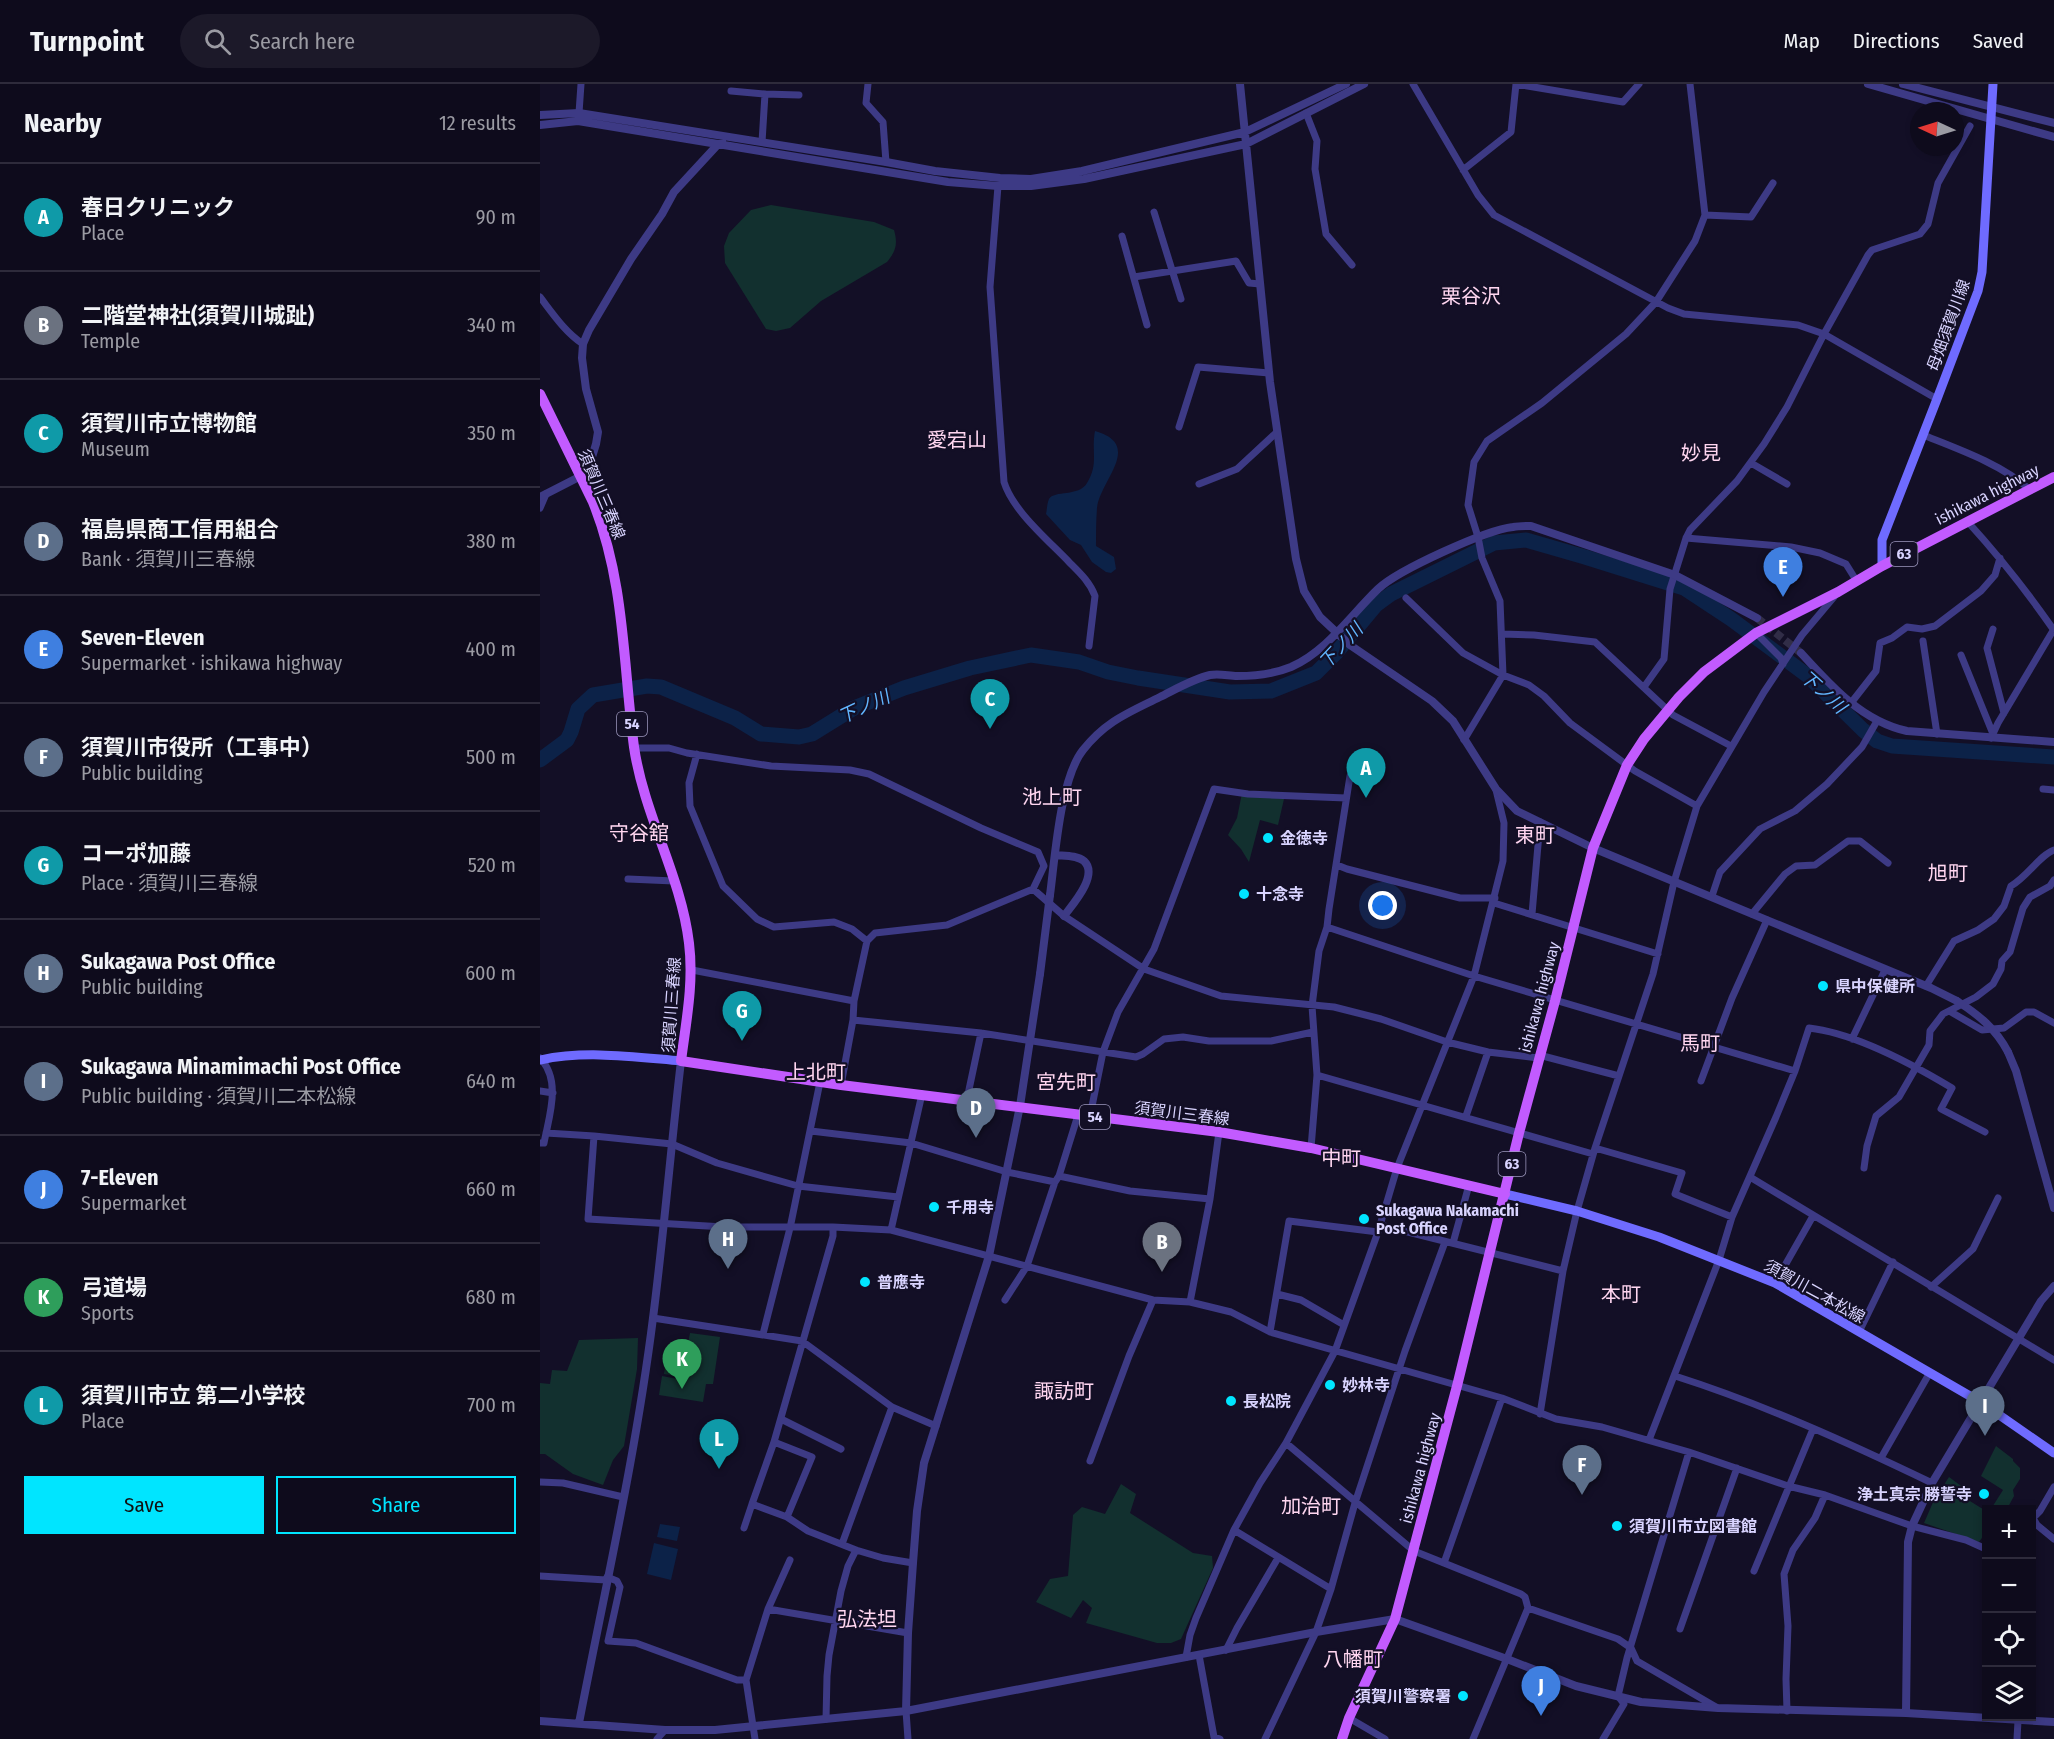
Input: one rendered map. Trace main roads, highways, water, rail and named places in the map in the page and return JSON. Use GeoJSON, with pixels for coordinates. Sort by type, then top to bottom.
{"type":"FeatureCollection","features":[{"type":"Feature","properties":{"kind":"main road","name":"母畑須賀川線"},"geometry":{"type":"LineString","coordinates":[[1882,566],[1882,540],[1978,291],[1982,272],[1993,84]]}},
{"type":"Feature","properties":{"kind":"main road","name":"須賀川三春線"},"geometry":{"type":"LineString","coordinates":[[540,394],[600,521],[615,572],[634,748],[644,794],[683,908],[689,942],[692,970],[681,1061],[820,1082],[1219,1132],[1311,1148],[1505,1194]]}},
{"type":"Feature","properties":{"kind":"main road","name":"ishikawa highway"},"geometry":{"type":"LineString","coordinates":[[1342,1739],[1349,1718],[1395,1619],[1457,1386],[1519,1132],[1555,1001],[1593,848],[1627,765],[1644,739],[1668,710],[1704,672],[1756,633],[1838,592],[1966,521],[2054,477]]}},
{"type":"Feature","properties":{"kind":"main road"},"geometry":{"type":"LineString","coordinates":[[541,1059],[602,1055],[681,1061]]}},
{"type":"Feature","properties":{"kind":"main road","name":"須賀川二本松線"},"geometry":{"type":"LineString","coordinates":[[1505,1194],[1577,1211],[1659,1237],[1775,1283],[1982,1403],[2054,1453]]}},
{"type":"Feature","properties":{"kind":"water"},"geometry":{"type":"Polygon","coordinates":[[[1095,431],[1109,437],[1116,445],[1118,454],[1097,508],[1096,546],[1114,557],[1116,569],[1111,573],[1092,562],[1081,545],[1070,540],[1046,514],[1048,501],[1052,496],[1073,492],[1087,483],[1094,463],[1095,431]]]}},
{"type":"Feature","properties":{"kind":"water"},"geometry":{"type":"Polygon","coordinates":[[[660,1524],[680,1527],[677,1541],[657,1537],[660,1524]]]}},
{"type":"Feature","properties":{"kind":"water"},"geometry":{"type":"Polygon","coordinates":[[[654,1543],[678,1549],[671,1580],[647,1574],[654,1543]]]}},
{"type":"Feature","properties":{"kind":"waterway","name":"下ノ川"},"geometry":{"type":"LineString","coordinates":[[540,760],[567,740],[578,709],[593,695],[647,686],[661,687],[735,718],[761,734],[799,737],[812,734],[854,708],[904,688],[970,668],[1031,655],[1079,662],[1108,672],[1138,678],[1230,692],[1271,691],[1316,673],[1376,605],[1391,594],[1494,543],[1526,540],[1684,588],[1731,619],[1808,676],[1877,741],[1892,746],[2054,757]]}},
{"type":"Feature","properties":{"kind":"tunnel"},"geometry":{"type":"LineString","coordinates":[[1757,618],[1801,653]]}},
{"type":"Feature","properties":{"kind":"place","name":"Seven-Eleven"},"geometry":{"type":"Point","coordinates":[1783,597]}},
{"type":"Feature","properties":{"kind":"place","name":"須賀川市立博物館"},"geometry":{"type":"Point","coordinates":[990,729]}},
{"type":"Feature","properties":{"kind":"place","name":"春日クリニック"},"geometry":{"type":"Point","coordinates":[1366,798]}},
{"type":"Feature","properties":{"kind":"place","name":"金徳寺"},"geometry":{"type":"Point","coordinates":[1268,838]}},
{"type":"Feature","properties":{"kind":"place","name":"十念寺"},"geometry":{"type":"Point","coordinates":[1244,894]}},
{"type":"Feature","properties":{"kind":"place","name":"県中保健所"},"geometry":{"type":"Point","coordinates":[1823,986]}},
{"type":"Feature","properties":{"kind":"place","name":"コーポ加藤"},"geometry":{"type":"Point","coordinates":[742,1041]}},
{"type":"Feature","properties":{"kind":"place","name":"福島県商工信用組合"},"geometry":{"type":"Point","coordinates":[976,1138]}},
{"type":"Feature","properties":{"kind":"place","name":"千用寺"},"geometry":{"type":"Point","coordinates":[934,1207]}},
{"type":"Feature","properties":{"kind":"place","name":"Sukagawa Nakamachi Post Office"},"geometry":{"type":"Point","coordinates":[1364,1219]}},
{"type":"Feature","properties":{"kind":"place","name":"Sukagawa Post Office"},"geometry":{"type":"Point","coordinates":[728,1269]}},
{"type":"Feature","properties":{"kind":"place","name":"二階堂神社(須賀川城趾)"},"geometry":{"type":"Point","coordinates":[1162,1272]}},
{"type":"Feature","properties":{"kind":"place","name":"普應寺"},"geometry":{"type":"Point","coordinates":[865,1282]}},
{"type":"Feature","properties":{"kind":"place","name":"妙林寺"},"geometry":{"type":"Point","coordinates":[1330,1385]}},
{"type":"Feature","properties":{"kind":"place","name":"弓道場"},"geometry":{"type":"Point","coordinates":[682,1389]}},
{"type":"Feature","properties":{"kind":"place","name":"長松院"},"geometry":{"type":"Point","coordinates":[1231,1401]}},
{"type":"Feature","properties":{"kind":"place","name":"Sukagawa Minamimachi Post Office"},"geometry":{"type":"Point","coordinates":[1985,1436]}},
{"type":"Feature","properties":{"kind":"place","name":"須賀川市立 第二小学校"},"geometry":{"type":"Point","coordinates":[719,1469]}},
{"type":"Feature","properties":{"kind":"place","name":"浄土真宗 勝誓寺"},"geometry":{"type":"Point","coordinates":[1984,1494]}},
{"type":"Feature","properties":{"kind":"place","name":"須賀川市役所（工事中）"},"geometry":{"type":"Point","coordinates":[1582,1495]}},
{"type":"Feature","properties":{"kind":"place","name":"須賀川市立図書館"},"geometry":{"type":"Point","coordinates":[1617,1526]}},
{"type":"Feature","properties":{"kind":"place","name":"須賀川警察署"},"geometry":{"type":"Point","coordinates":[1463,1696]}},
{"type":"Feature","properties":{"kind":"place","name":"7-Eleven"},"geometry":{"type":"Point","coordinates":[1541,1716]}},
{"type":"Feature","properties":{"kind":"district","name":"栗谷沢"},"geometry":{"type":"Point","coordinates":[1471,296]}},
{"type":"Feature","properties":{"kind":"district","name":"愛宕山"},"geometry":{"type":"Point","coordinates":[957,440]}},
{"type":"Feature","properties":{"kind":"district","name":"妙見"},"geometry":{"type":"Point","coordinates":[1701,453]}},
{"type":"Feature","properties":{"kind":"district","name":"池上町"},"geometry":{"type":"Point","coordinates":[1052,797]}},
{"type":"Feature","properties":{"kind":"district","name":"守谷舘"},"geometry":{"type":"Point","coordinates":[639,833]}},
{"type":"Feature","properties":{"kind":"district","name":"東町"},"geometry":{"type":"Point","coordinates":[1535,835]}},
{"type":"Feature","properties":{"kind":"district","name":"旭町"},"geometry":{"type":"Point","coordinates":[1948,873]}},
{"type":"Feature","properties":{"kind":"district","name":"馬町"},"geometry":{"type":"Point","coordinates":[1700,1043]}},
{"type":"Feature","properties":{"kind":"district","name":"上北町"},"geometry":{"type":"Point","coordinates":[816,1072]}},
{"type":"Feature","properties":{"kind":"district","name":"宮先町"},"geometry":{"type":"Point","coordinates":[1066,1082]}},
{"type":"Feature","properties":{"kind":"district","name":"中町"},"geometry":{"type":"Point","coordinates":[1341,1158]}},
{"type":"Feature","properties":{"kind":"district","name":"本町"},"geometry":{"type":"Point","coordinates":[1621,1294]}},
{"type":"Feature","properties":{"kind":"district","name":"諏訪町"},"geometry":{"type":"Point","coordinates":[1064,1391]}},
{"type":"Feature","properties":{"kind":"district","name":"加治町"},"geometry":{"type":"Point","coordinates":[1311,1506]}},
{"type":"Feature","properties":{"kind":"district","name":"弘法坦"},"geometry":{"type":"Point","coordinates":[867,1619]}},
{"type":"Feature","properties":{"kind":"district","name":"八幡町"},"geometry":{"type":"Point","coordinates":[1353,1659]}}]}
